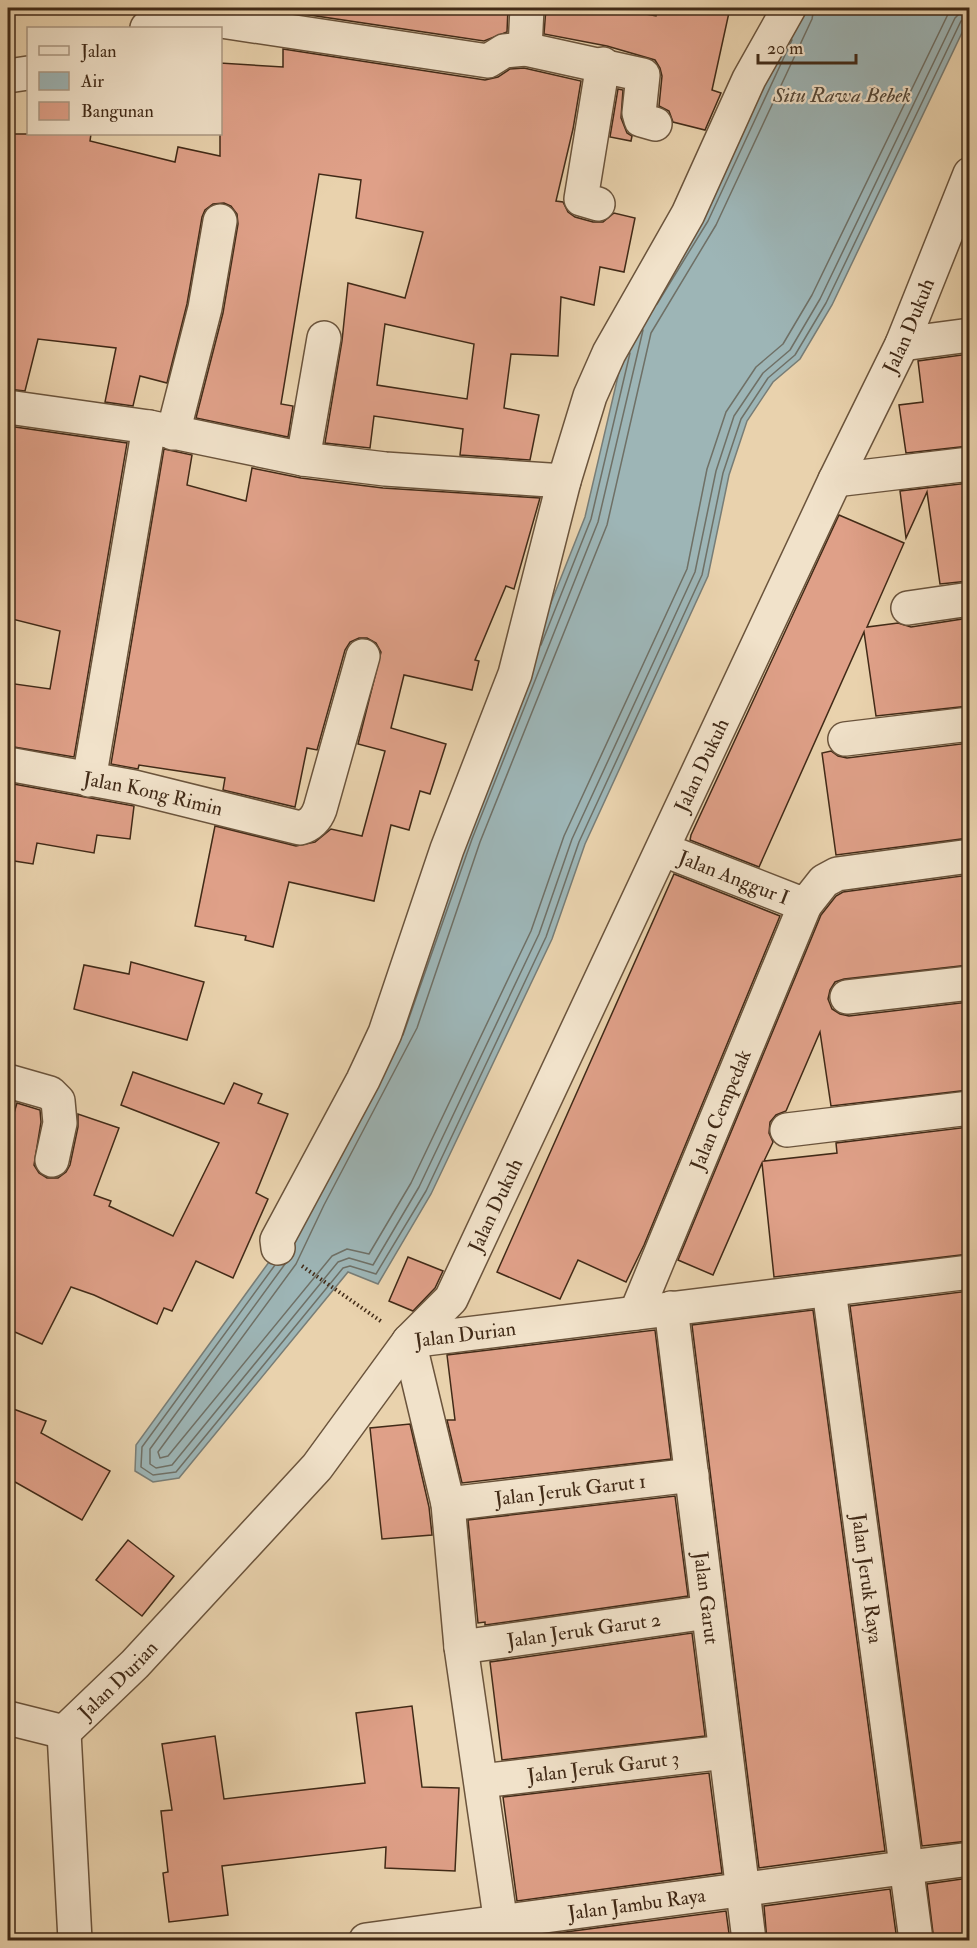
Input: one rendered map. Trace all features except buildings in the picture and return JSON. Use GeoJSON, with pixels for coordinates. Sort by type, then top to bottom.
{"type":"FeatureCollection","features":[{"type":"Feature","properties":{"kind":"street"},"geometry":{"type":"LineString","coordinates":[[525,49],[526,8]]}},
{"type":"Feature","properties":{"kind":"street"},"geometry":{"type":"LineString","coordinates":[[287,1255],[277,1240],[363,1080],[385,1033],[447,849],[515,674],[564,481],[590,396],[609,353],[688,214],[749,79],[789,8]]}},
{"type":"Feature","properties":{"kind":"street"},"geometry":{"type":"LineString","coordinates":[[154,27],[208,19],[293,20],[488,61],[504,51],[525,49],[603,64],[643,75],[639,113],[641,120],[655,124]]}},
{"type":"Feature","properties":{"kind":"street"},"geometry":{"type":"LineString","coordinates":[[598,204],[581,200],[603,64]]}},
{"type":"Feature","properties":{"kind":"street","name":"Jalan Dukuh"},"geometry":{"type":"LineString","coordinates":[[410,1341],[451,1299],[664,850],[835,480],[902,344],[963,204],[969,174]]}},
{"type":"Feature","properties":{"kind":"street"},"geometry":{"type":"LineString","coordinates":[[89,780],[161,430],[206,308],[220,221]]}},
{"type":"Feature","properties":{"kind":"street"},"geometry":{"type":"LineString","coordinates":[[902,344],[969,335]]}},
{"type":"Feature","properties":{"kind":"street"},"geometry":{"type":"LineString","coordinates":[[303,459],[324,338]]}},
{"type":"Feature","properties":{"kind":"street"},"geometry":{"type":"LineString","coordinates":[[8,407],[161,430],[303,459],[385,469],[564,481]]}},
{"type":"Feature","properties":{"kind":"street"},"geometry":{"type":"LineString","coordinates":[[835,480],[969,464]]}},
{"type":"Feature","properties":{"kind":"street"},"geometry":{"type":"LineString","coordinates":[[908,608],[969,599]]}},
{"type":"Feature","properties":{"kind":"street","name":"Jalan Kong Rimin"},"geometry":{"type":"LineString","coordinates":[[8,764],[134,787],[300,828],[317,818],[363,656]]}},
{"type":"Feature","properties":{"kind":"street"},"geometry":{"type":"LineString","coordinates":[[845,740],[969,724]]}},
{"type":"Feature","properties":{"kind":"street","name":"Jalan Anggur I"},"geometry":{"type":"LineString","coordinates":[[664,850],[805,905],[824,881],[837,873],[969,856]]}},
{"type":"Feature","properties":{"kind":"street","name":"Jalan Cempedak"},"geometry":{"type":"LineString","coordinates":[[636,1313],[805,905]]}},
{"type":"Feature","properties":{"kind":"street"},"geometry":{"type":"LineString","coordinates":[[847,997],[969,983]]}},
{"type":"Feature","properties":{"kind":"street"},"geometry":{"type":"LineString","coordinates":[[8,1081],[50,1093],[58,1101],[60,1123],[52,1161]]}},
{"type":"Feature","properties":{"kind":"street"},"geometry":{"type":"LineString","coordinates":[[787,1130],[969,1108]]}},
{"type":"Feature","properties":{"kind":"street","name":"Jalan Durian"},"geometry":{"type":"LineString","coordinates":[[58,1730],[135,1664],[318,1467],[410,1341],[969,1272]]}},
{"type":"Feature","properties":{"kind":"street","name":"Jalan Jeruk Raya"},"geometry":{"type":"LineString","coordinates":[[830,1290],[916,1941]]}},
{"type":"Feature","properties":{"kind":"street","name":"Jalan Garut"},"geometry":{"type":"LineString","coordinates":[[671,1308],[749,1941]]}},
{"type":"Feature","properties":{"kind":"street"},"geometry":{"type":"LineString","coordinates":[[410,1341],[448,1504],[461,1647],[501,1924]]}},
{"type":"Feature","properties":{"kind":"street","name":"Jalan Jeruk Garut 1"},"geometry":{"type":"LineString","coordinates":[[448,1504],[692,1475]]}},
{"type":"Feature","properties":{"kind":"street","name":"Jalan Jeruk Garut 2"},"geometry":{"type":"LineString","coordinates":[[461,1647],[708,1612]]}},
{"type":"Feature","properties":{"kind":"street"},"geometry":{"type":"LineString","coordinates":[[8,1718],[58,1730],[75,1941]]}},
{"type":"Feature","properties":{"kind":"street","name":"Jalan Jeruk Garut 3"},"geometry":{"type":"LineString","coordinates":[[481,1781],[725,1752]]}},
{"type":"Feature","properties":{"kind":"street","name":"Jalan Jambu Raya"},"geometry":{"type":"LineString","coordinates":[[366,1941],[969,1859]]}},
{"type":"Feature","properties":{"kind":"path"},"geometry":{"type":"LineString","coordinates":[[287,1255],[410,1341]]}},
{"type":"Feature","properties":{"kind":"water","name":"Situ Rawa Bebek"},"geometry":{"type":"Polygon","coordinates":[[[793,8],[969,8],[969,18],[832,305],[800,359],[773,382],[747,421],[729,475],[708,576],[585,844],[552,939],[431,1194],[378,1284],[348,1272],[179,1478],[153,1482],[135,1471],[136,1445],[277,1251],[459,835],[585,517],[630,325],[793,8]]]}}]}
